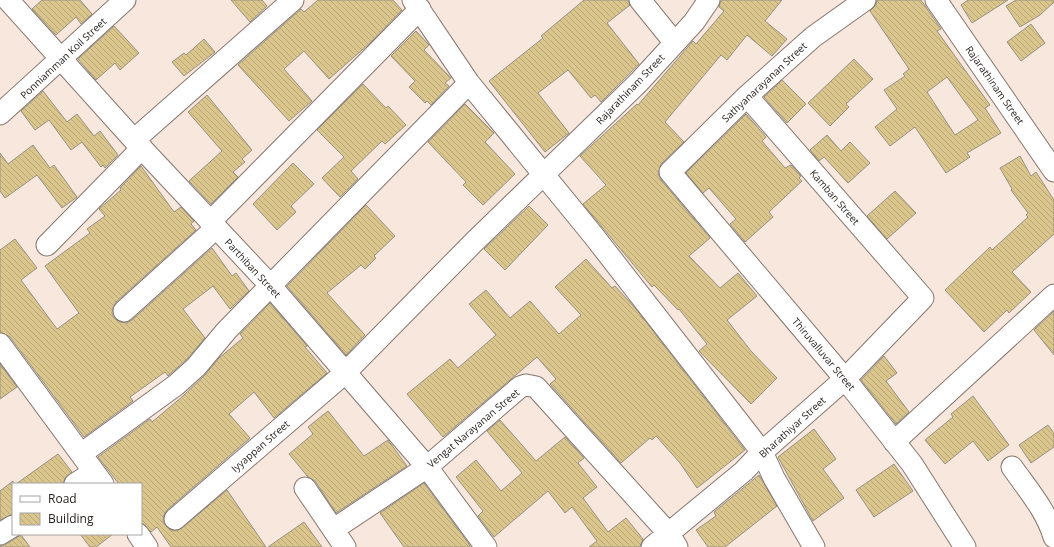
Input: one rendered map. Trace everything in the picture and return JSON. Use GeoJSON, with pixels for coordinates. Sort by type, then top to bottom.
{"type":"FeatureCollection","features":[{"type":"Feature","properties":{"kind":"street","name":"Parthiban Street"},"geometry":{"type":"LineString","coordinates":[[8,0],[61,60],[270,286],[427,467],[486,547]]}},
{"type":"Feature","properties":{"kind":"street","name":"Ponniamman Koil Street"},"geometry":{"type":"LineString","coordinates":[[0,114],[61,60],[125,0]]}},
{"type":"Feature","properties":{"kind":"street"},"geometry":{"type":"LineString","coordinates":[[47,245],[138,144],[292,0]]}},
{"type":"Feature","properties":{"kind":"street"},"geometry":{"type":"LineString","coordinates":[[640,0],[674,42]]}},
{"type":"Feature","properties":{"kind":"street","name":"Rajarathinam Street"},"geometry":{"type":"LineString","coordinates":[[345,373],[474,242],[639,82],[674,42],[694,22],[709,0]]}},
{"type":"Feature","properties":{"kind":"street","name":"Sathyanarayanan Street"},"geometry":{"type":"LineString","coordinates":[[670,172],[747,96],[813,37],[865,0]]}},
{"type":"Feature","properties":{"kind":"street","name":"Rajarathinam Street"},"geometry":{"type":"LineString","coordinates":[[936,0],[1054,171]]}},
{"type":"Feature","properties":{"kind":"street"},"geometry":{"type":"LineString","coordinates":[[124,311],[213,225],[416,5],[469,83],[545,174],[762,452],[774,478],[814,547]]}},
{"type":"Feature","properties":{"kind":"street"},"geometry":{"type":"LineString","coordinates":[[81,454],[176,385],[196,367],[227,330],[469,83]]}},
{"type":"Feature","properties":{"kind":"street","name":"Kamban Street"},"geometry":{"type":"LineString","coordinates":[[747,96],[923,298]]}},
{"type":"Feature","properties":{"kind":"street","name":"Thiruvalluvar Street"},"geometry":{"type":"LineString","coordinates":[[670,172],[845,379],[912,464],[965,547]]}},
{"type":"Feature","properties":{"kind":"street"},"geometry":{"type":"LineString","coordinates":[[894,442],[1054,295]]}},
{"type":"Feature","properties":{"kind":"street","name":"Bharathiyar Street"},"geometry":{"type":"LineString","coordinates":[[652,547],[673,541],[762,452],[845,379],[923,298]]}},
{"type":"Feature","properties":{"kind":"street"},"geometry":{"type":"LineString","coordinates":[[0,344],[98,478],[79,483]]}},
{"type":"Feature","properties":{"kind":"street","name":"Iyyappan Street"},"geometry":{"type":"LineString","coordinates":[[175,519],[345,373]]}},
{"type":"Feature","properties":{"kind":"street","name":"Vengat Narayanan Street"},"geometry":{"type":"LineString","coordinates":[[334,530],[427,467],[520,387],[531,385],[536,387],[673,541]]}},
{"type":"Feature","properties":{"kind":"street"},"geometry":{"type":"LineString","coordinates":[[1012,467],[1043,510],[1054,537]]}},
{"type":"Feature","properties":{"kind":"street"},"geometry":{"type":"LineString","coordinates":[[305,488],[345,547]]}},
{"type":"Feature","properties":{"kind":"street"},"geometry":{"type":"LineString","coordinates":[[0,534],[12,527]]}},
{"type":"Feature","properties":{"kind":"street"},"geometry":{"type":"LineString","coordinates":[[139,535],[146,547]]}},
{"type":"Feature","properties":{"kind":"building"},"geometry":{"type":"Polygon","coordinates":[[[42,0],[80,0],[92,14],[81,24],[76,17],[56,35],[32,9],[42,0]]]}},
{"type":"Feature","properties":{"kind":"building"},"geometry":{"type":"Polygon","coordinates":[[[231,0],[262,0],[267,6],[250,22],[231,0]]]}},
{"type":"Feature","properties":{"kind":"building"},"geometry":{"type":"Polygon","coordinates":[[[318,0],[393,0],[402,10],[370,43],[329,79],[304,51],[284,69],[312,101],[289,121],[238,65],[301,9],[304,12],[318,0]]]}},
{"type":"Feature","properties":{"kind":"building"},"geometry":{"type":"Polygon","coordinates":[[[584,0],[628,0],[630,5],[607,23],[639,64],[601,102],[595,95],[591,98],[568,70],[538,93],[569,133],[545,152],[489,81],[543,38],[541,36],[584,0]]]}},
{"type":"Feature","properties":{"kind":"building"},"geometry":{"type":"Polygon","coordinates":[[[721,0],[782,0],[765,21],[787,39],[772,56],[747,35],[727,60],[721,55],[665,122],[684,142],[661,164],[658,174],[661,180],[710,238],[689,256],[720,288],[738,273],[757,296],[727,320],[751,351],[777,378],[751,404],[699,351],[707,344],[679,309],[678,310],[654,285],[652,287],[583,204],[606,185],[580,156],[637,104],[638,105],[693,41],[696,44],[724,11],[719,7],[721,0]]]}},
{"type":"Feature","properties":{"kind":"building"},"geometry":{"type":"Polygon","coordinates":[[[877,0],[921,0],[941,29],[937,31],[990,105],[985,108],[1001,133],[967,153],[970,157],[946,173],[915,127],[890,146],[875,127],[897,109],[884,90],[905,76],[903,74],[909,69],[870,11],[876,5],[877,0]],[[947,77],[927,92],[955,135],[978,120],[947,77]]]}},
{"type":"Feature","properties":{"kind":"building"},"geometry":{"type":"Polygon","coordinates":[[[968,0],[1008,0],[972,23],[961,5],[968,0]]]}},
{"type":"Feature","properties":{"kind":"building"},"geometry":{"type":"Polygon","coordinates":[[[1016,0],[1054,0],[1054,2],[1040,15],[1020,27],[1006,6],[1016,0]]]}},
{"type":"Feature","properties":{"kind":"building"},"geometry":{"type":"Polygon","coordinates":[[[1031,24],[1045,43],[1021,61],[1007,42],[1031,24]]]}},
{"type":"Feature","properties":{"kind":"building"},"geometry":{"type":"Polygon","coordinates":[[[114,26],[139,53],[120,70],[115,63],[96,80],[78,59],[114,26]]]}},
{"type":"Feature","properties":{"kind":"building"},"geometry":{"type":"Polygon","coordinates":[[[416,31],[429,45],[424,50],[451,78],[445,83],[449,86],[431,105],[427,101],[425,103],[409,87],[415,81],[391,56],[416,31]]]}},
{"type":"Feature","properties":{"kind":"building"},"geometry":{"type":"Polygon","coordinates":[[[204,39],[215,52],[184,76],[172,62],[184,53],[186,55],[204,39]]]}},
{"type":"Feature","properties":{"kind":"building"},"geometry":{"type":"Polygon","coordinates":[[[854,59],[873,79],[846,104],[849,107],[830,126],[808,103],[854,59]]]}},
{"type":"Feature","properties":{"kind":"building"},"geometry":{"type":"Polygon","coordinates":[[[782,80],[806,104],[787,123],[764,97],[782,80]]]}},
{"type":"Feature","properties":{"kind":"building"},"geometry":{"type":"Polygon","coordinates":[[[363,84],[386,108],[388,106],[406,125],[385,144],[382,141],[351,171],[358,179],[340,197],[322,178],[344,157],[317,130],[363,84]]]}},
{"type":"Feature","properties":{"kind":"building"},"geometry":{"type":"Polygon","coordinates":[[[43,91],[67,122],[77,114],[94,136],[100,131],[118,155],[105,168],[103,165],[101,167],[82,142],[71,150],[49,120],[35,130],[21,111],[43,91]]]}},
{"type":"Feature","properties":{"kind":"building"},"geometry":{"type":"Polygon","coordinates":[[[207,95],[252,150],[242,159],[245,162],[233,172],[238,177],[211,204],[189,181],[222,151],[188,112],[207,95]]]}},
{"type":"Feature","properties":{"kind":"building"},"geometry":{"type":"Polygon","coordinates":[[[465,104],[494,133],[485,142],[515,174],[483,205],[463,185],[466,182],[428,142],[465,104]]]}},
{"type":"Feature","properties":{"kind":"building"},"geometry":{"type":"Polygon","coordinates":[[[746,114],[766,137],[762,141],[785,168],[791,165],[801,176],[799,178],[802,181],[769,212],[773,217],[745,242],[730,224],[736,219],[709,188],[703,193],[686,173],[746,114]]]}},
{"type":"Feature","properties":{"kind":"building"},"geometry":{"type":"Polygon","coordinates":[[[827,135],[841,151],[850,142],[870,163],[848,183],[824,157],[819,161],[810,150],[827,135]]]}},
{"type":"Feature","properties":{"kind":"building"},"geometry":{"type":"Polygon","coordinates":[[[33,145],[50,168],[54,165],[77,197],[62,208],[37,175],[5,198],[0,191],[0,153],[8,164],[33,145]]]}},
{"type":"Feature","properties":{"kind":"building"},"geometry":{"type":"Polygon","coordinates":[[[1020,156],[1031,176],[1036,172],[1054,200],[1054,234],[1012,272],[1031,292],[1009,313],[1007,310],[984,332],[945,290],[990,247],[992,250],[1028,217],[1026,215],[1028,213],[1011,190],[1012,189],[1000,168],[1020,156]]]}},
{"type":"Feature","properties":{"kind":"building"},"geometry":{"type":"Polygon","coordinates":[[[293,163],[314,184],[291,206],[296,212],[277,230],[253,204],[293,163]]]}},
{"type":"Feature","properties":{"kind":"building"},"geometry":{"type":"Polygon","coordinates":[[[141,166],[174,212],[181,207],[194,221],[191,224],[196,230],[116,302],[112,313],[115,319],[127,323],[132,320],[212,248],[232,276],[236,273],[249,291],[230,309],[213,286],[183,309],[205,338],[187,359],[168,376],[165,372],[130,397],[133,401],[84,437],[10,337],[0,332],[0,250],[15,239],[37,268],[21,280],[57,329],[79,313],[45,266],[90,233],[87,229],[105,216],[99,209],[121,190],[120,188],[141,166]]]}},
{"type":"Feature","properties":{"kind":"building"},"geometry":{"type":"Polygon","coordinates":[[[895,191],[916,213],[887,239],[867,216],[895,191]]]}},
{"type":"Feature","properties":{"kind":"building"},"geometry":{"type":"Polygon","coordinates":[[[366,205],[395,236],[374,256],[376,258],[365,269],[361,265],[327,293],[365,335],[346,355],[287,286],[366,205]]]}},
{"type":"Feature","properties":{"kind":"building"},"geometry":{"type":"Polygon","coordinates":[[[529,206],[548,225],[505,270],[484,249],[529,206]]]}},
{"type":"Feature","properties":{"kind":"building"},"geometry":{"type":"Polygon","coordinates":[[[586,259],[612,288],[615,286],[636,309],[745,450],[697,488],[680,463],[656,436],[652,440],[650,438],[621,463],[550,384],[556,379],[537,357],[443,437],[407,394],[450,359],[458,368],[496,335],[469,304],[486,290],[510,318],[530,301],[559,334],[581,315],[555,287],[586,259]]]}},
{"type":"Feature","properties":{"kind":"building"},"geometry":{"type":"Polygon","coordinates":[[[270,303],[307,346],[305,347],[327,373],[274,418],[254,392],[229,414],[250,438],[167,510],[164,515],[163,521],[166,526],[171,530],[177,531],[227,490],[266,547],[171,547],[157,527],[151,532],[142,523],[142,483],[118,483],[98,457],[150,419],[152,422],[183,396],[205,375],[219,358],[243,338],[240,334],[270,303]]]}},
{"type":"Feature","properties":{"kind":"building"},"geometry":{"type":"Polygon","coordinates":[[[1054,311],[1054,355],[1034,330],[1054,311]]]}},
{"type":"Feature","properties":{"kind":"building"},"geometry":{"type":"Polygon","coordinates":[[[884,356],[897,373],[886,381],[909,412],[896,424],[861,380],[884,356]]]}},
{"type":"Feature","properties":{"kind":"building"},"geometry":{"type":"Polygon","coordinates":[[[0,364],[17,387],[0,399],[0,364]]]}},
{"type":"Feature","properties":{"kind":"building"},"geometry":{"type":"Polygon","coordinates":[[[973,396],[1009,445],[988,461],[973,441],[945,464],[925,440],[953,417],[951,414],[973,396]]]}},
{"type":"Feature","properties":{"kind":"building"},"geometry":{"type":"Polygon","coordinates":[[[328,411],[364,456],[388,440],[407,466],[336,513],[315,481],[308,477],[289,454],[313,434],[308,427],[328,411]]]}},
{"type":"Feature","properties":{"kind":"building"},"geometry":{"type":"Polygon","coordinates":[[[500,420],[536,461],[565,437],[584,458],[578,463],[597,487],[583,498],[608,532],[626,518],[643,539],[640,547],[589,547],[597,541],[572,507],[565,513],[548,491],[494,537],[478,516],[483,511],[456,477],[476,460],[501,491],[522,473],[487,431],[500,420]]]}},
{"type":"Feature","properties":{"kind":"building"},"geometry":{"type":"Polygon","coordinates":[[[1048,425],[1054,433],[1054,447],[1031,463],[1019,445],[1048,425]]]}},
{"type":"Feature","properties":{"kind":"building"},"geometry":{"type":"Polygon","coordinates":[[[814,429],[836,459],[823,469],[844,498],[813,521],[778,457],[814,429]]]}},
{"type":"Feature","properties":{"kind":"building"},"geometry":{"type":"Polygon","coordinates":[[[58,454],[72,472],[65,478],[63,483],[17,483],[58,454]]]}},
{"type":"Feature","properties":{"kind":"building"},"geometry":{"type":"Polygon","coordinates":[[[894,464],[913,491],[874,517],[856,490],[894,464]]]}},
{"type":"Feature","properties":{"kind":"building"},"geometry":{"type":"Polygon","coordinates":[[[759,475],[777,506],[725,547],[708,547],[696,530],[716,516],[714,512],[759,475]]]}},
{"type":"Feature","properties":{"kind":"building"},"geometry":{"type":"Polygon","coordinates":[[[13,481],[12,514],[0,520],[0,491],[13,481]]]}},
{"type":"Feature","properties":{"kind":"building"},"geometry":{"type":"Polygon","coordinates":[[[424,483],[470,547],[404,547],[380,513],[424,483]]]}},
{"type":"Feature","properties":{"kind":"building"},"geometry":{"type":"Polygon","coordinates":[[[304,522],[322,547],[268,547],[304,522]]]}},
{"type":"Feature","properties":{"kind":"building"},"geometry":{"type":"Polygon","coordinates":[[[21,535],[30,547],[0,547],[0,546],[21,535]]]}},
{"type":"Feature","properties":{"kind":"building"},"geometry":{"type":"Polygon","coordinates":[[[81,535],[112,535],[96,547],[90,547],[81,535]]]}}]}
